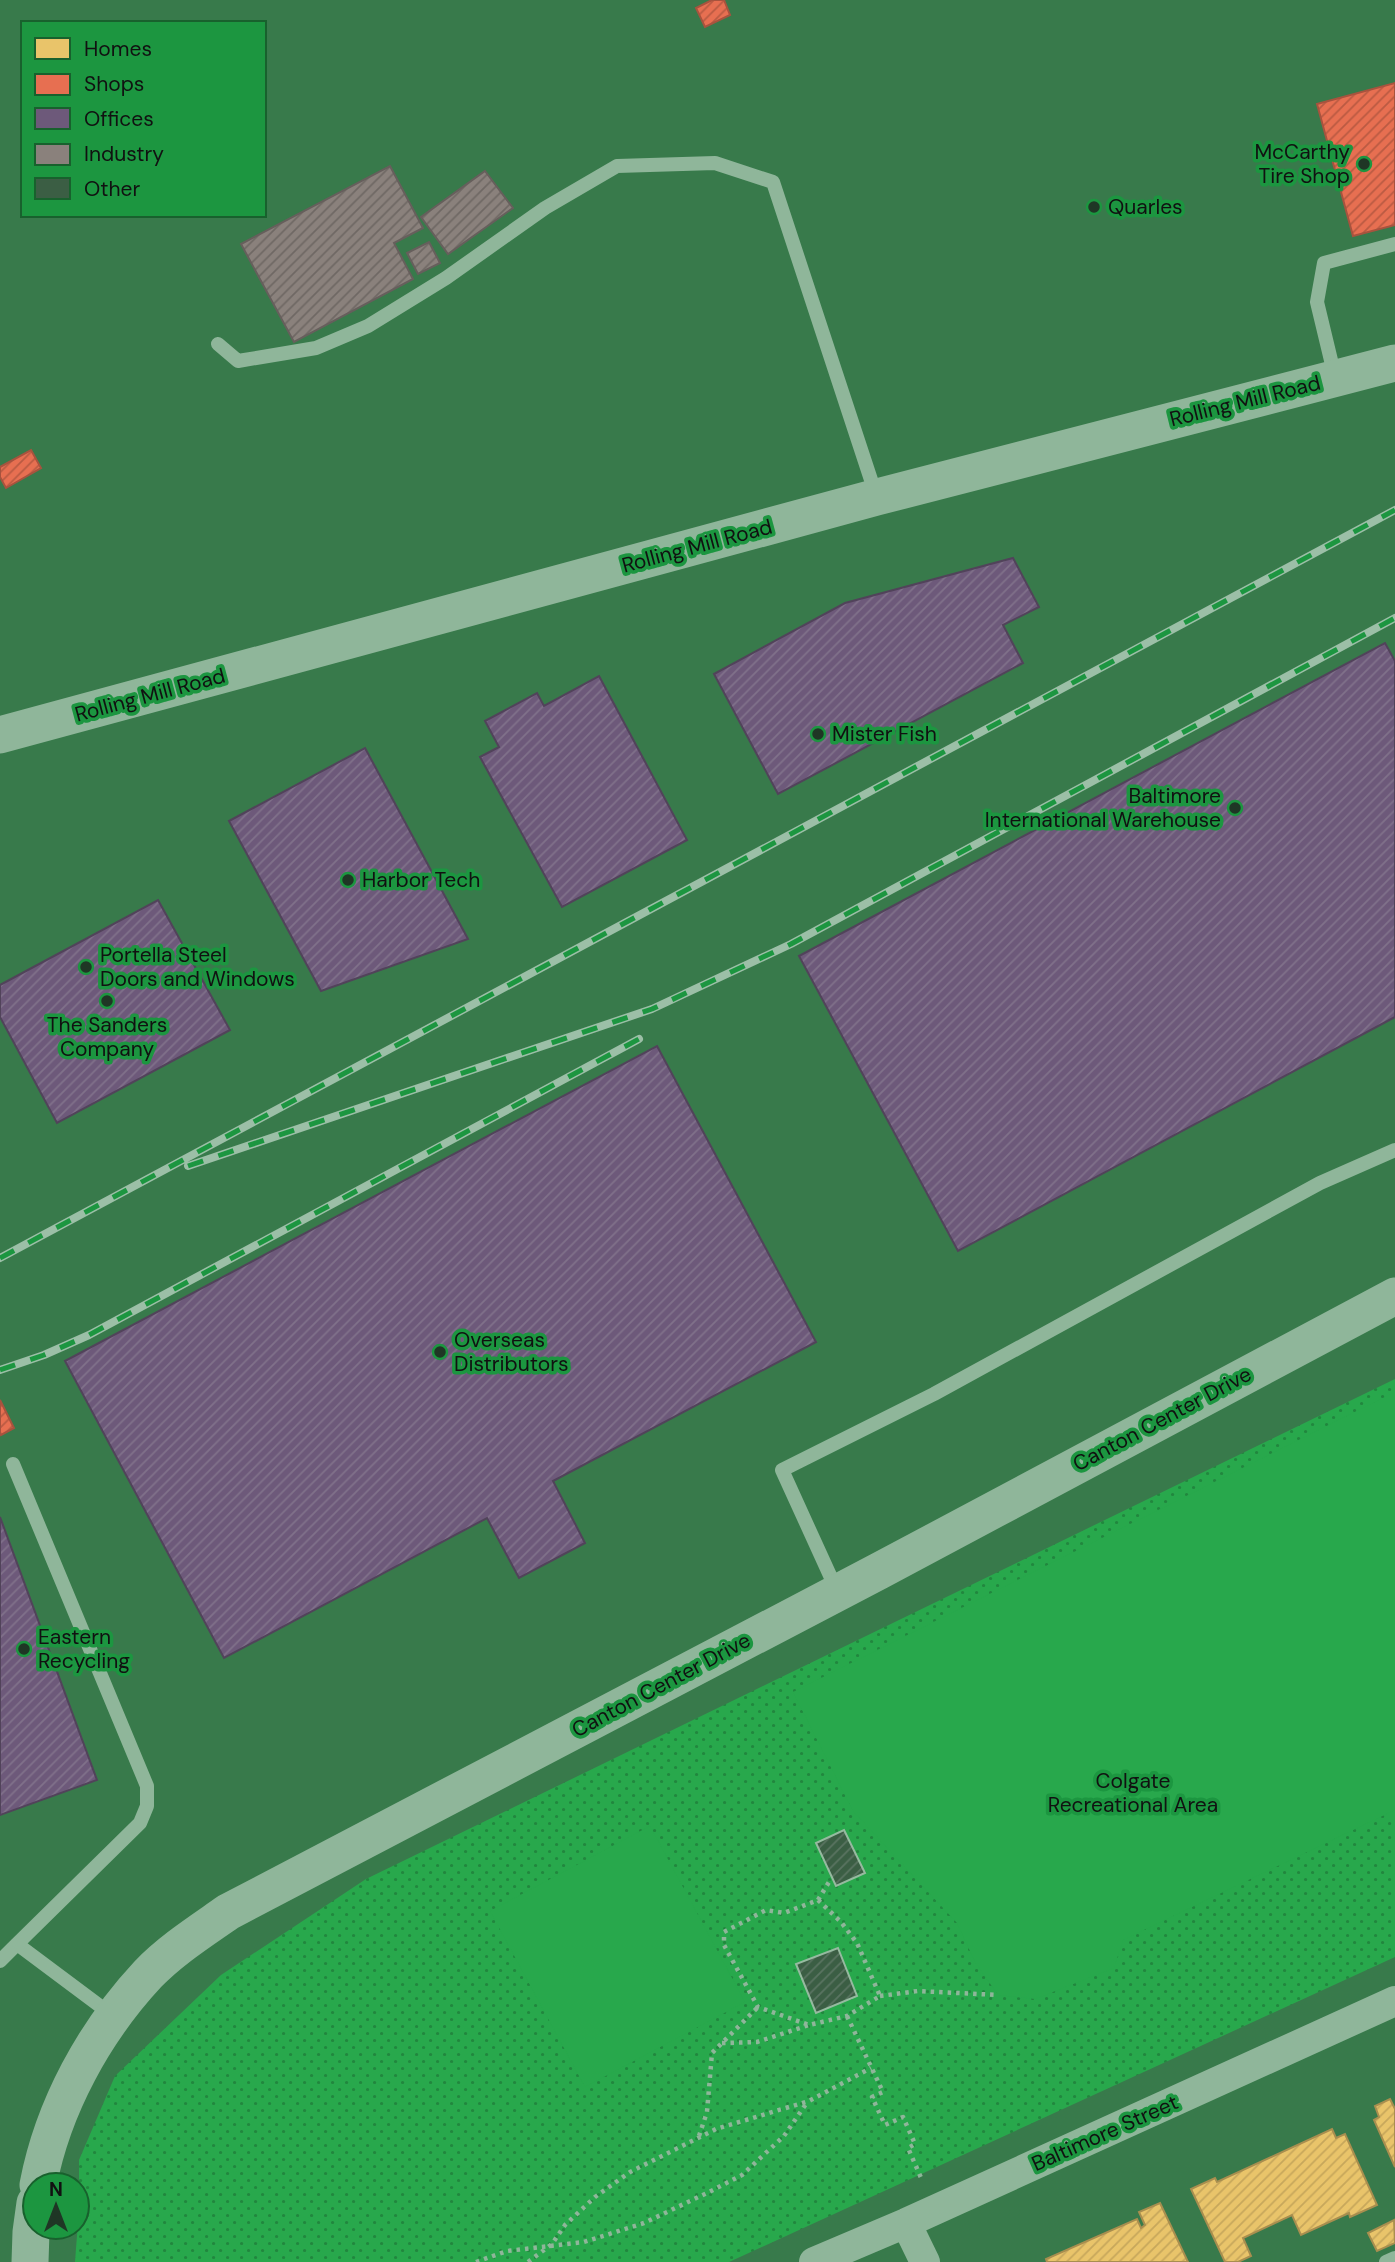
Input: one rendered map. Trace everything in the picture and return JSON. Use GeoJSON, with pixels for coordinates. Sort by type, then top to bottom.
{"type":"FeatureCollection","features":[{"type":"Feature","properties":{"kind":"street","name":"Rolling Mill Road"},"geometry":{"type":"LineString","coordinates":[[0,735],[877,497],[1395,363]]}},
{"type":"Feature","properties":{"kind":"street","name":"Canton Center Drive"},"geometry":{"type":"LineString","coordinates":[[41,2171],[64,2103],[82,2066],[113,2016],[149,1973],[228,1912],[1395,1296]]}},
{"type":"Feature","properties":{"kind":"street","name":"Baltimore Street"},"geometry":{"type":"LineString","coordinates":[[814,2262],[906,2223],[1395,2001]]}},
{"type":"Feature","properties":{"kind":"street"},"geometry":{"type":"LineString","coordinates":[[906,2223],[925,2262]]}},
{"type":"Feature","properties":{"kind":"street"},"geometry":{"type":"LineString","coordinates":[[30,2262],[31,2241]]}},
{"type":"Feature","properties":{"kind":"lane"},"geometry":{"type":"LineString","coordinates":[[218,344],[238,361],[316,348],[368,326],[446,278],[545,208],[617,166],[716,163],[773,182],[877,497]]}},
{"type":"Feature","properties":{"kind":"lane"},"geometry":{"type":"LineString","coordinates":[[1335,378],[1317,302],[1324,263],[1395,244]]}},
{"type":"Feature","properties":{"kind":"lane"},"geometry":{"type":"LineString","coordinates":[[838,1592],[782,1470],[934,1394],[1320,1183],[1395,1150]]}},
{"type":"Feature","properties":{"kind":"lane"},"geometry":{"type":"LineString","coordinates":[[0,1961],[140,1823],[147,1806],[147,1786],[13,1464]]}},
{"type":"Feature","properties":{"kind":"lane"},"geometry":{"type":"LineString","coordinates":[[17,1944],[113,2016]]}},
{"type":"Feature","properties":{"kind":"lane"},"geometry":{"type":"LineString","coordinates":[[1386,2262],[1395,2258]]}},
{"type":"Feature","properties":{"kind":"path"},"geometry":{"type":"LineString","coordinates":[[809,2025],[758,2007],[723,1945],[723,1932],[765,1910],[784,1913],[818,1900],[829,1882]]}},
{"type":"Feature","properties":{"kind":"path"},"geometry":{"type":"LineString","coordinates":[[818,1900],[841,1922],[857,1943],[880,1996]]}},
{"type":"Feature","properties":{"kind":"path"},"geometry":{"type":"LineString","coordinates":[[722,2043],[757,2042],[847,2016],[880,1996],[918,1991],[998,1995]]}},
{"type":"Feature","properties":{"kind":"path"},"geometry":{"type":"LineString","coordinates":[[699,2137],[706,2112],[712,2053],[758,2007]]}},
{"type":"Feature","properties":{"kind":"path"},"geometry":{"type":"LineString","coordinates":[[847,2016],[883,2092],[872,2097],[885,2125],[903,2117],[915,2144],[908,2148],[935,2209]]}},
{"type":"Feature","properties":{"kind":"path"},"geometry":{"type":"LineString","coordinates":[[528,2262],[552,2244],[565,2225],[595,2197],[630,2172],[699,2137],[809,2101],[871,2068]]}},
{"type":"Feature","properties":{"kind":"path"},"geometry":{"type":"LineString","coordinates":[[476,2262],[507,2251],[584,2242],[644,2223],[742,2175],[784,2136],[809,2101]]}},
{"type":"Feature","properties":{"kind":"green space","name":"Colgate Recreational Area"},"geometry":{"type":"Polygon","coordinates":[[[1395,1379],[1395,1957],[729,2262],[75,2262],[77,2241],[91,2241],[91,2171],[79,2171],[79,2160],[115,2076],[221,1975],[366,1879],[1395,1379]]]}},
{"type":"Feature","properties":{"kind":"green space"},"geometry":{"type":"Polygon","coordinates":[[[1395,1392],[1395,1810],[1123,1940],[1114,1968],[1035,1999],[998,1995],[975,1962],[957,1923],[853,1811],[793,1692],[1395,1392]]]}},
{"type":"Feature","properties":{"kind":"green space"},"geometry":{"type":"Polygon","coordinates":[[[650,1826],[745,2002],[585,2087],[490,1911],[650,1826]]]}},
{"type":"Feature","properties":{"kind":"building: Homes"},"geometry":{"type":"Polygon","coordinates":[[[1390,2099],[1395,2109],[1395,2167],[1374,2120],[1379,2117],[1375,2106],[1390,2099]]]}},
{"type":"Feature","properties":{"kind":"building: Homes"},"geometry":{"type":"Polygon","coordinates":[[[1332,2129],[1336,2138],[1345,2134],[1377,2205],[1350,2217],[1349,2213],[1301,2235],[1292,2215],[1243,2238],[1251,2256],[1238,2262],[1225,2262],[1191,2189],[1215,2178],[1217,2182],[1332,2129]]]}},
{"type":"Feature","properties":{"kind":"building: Homes"},"geometry":{"type":"Polygon","coordinates":[[[1160,2203],[1188,2262],[1047,2262],[1046,2259],[1137,2219],[1141,2228],[1145,2225],[1139,2212],[1160,2203]]]}},
{"type":"Feature","properties":{"kind":"building: Homes"},"geometry":{"type":"Polygon","coordinates":[[[1394,2220],[1395,2243],[1377,2251],[1368,2233],[1394,2220]]]}},
{"type":"Feature","properties":{"kind":"building: Shops"},"geometry":{"type":"Polygon","coordinates":[[[712,0],[724,0],[730,15],[705,27],[696,8],[712,0]]]}},
{"type":"Feature","properties":{"kind":"building: Shops","name":"McCarthy Tire Shop"},"geometry":{"type":"Polygon","coordinates":[[[1395,83],[1395,225],[1353,236],[1317,104],[1395,83]]]}},
{"type":"Feature","properties":{"kind":"building: Shops"},"geometry":{"type":"Polygon","coordinates":[[[31,450],[41,468],[6,488],[0,477],[0,467],[31,450]]]}},
{"type":"Feature","properties":{"kind":"building: Shops"},"geometry":{"type":"Polygon","coordinates":[[[0,1400],[14,1428],[1,1435],[0,1432],[0,1400]]]}},
{"type":"Feature","properties":{"kind":"building: Offices","name":"Mister Fish"},"geometry":{"type":"Polygon","coordinates":[[[1013,558],[1039,607],[1003,625],[1023,663],[778,794],[714,674],[845,603],[1013,558]]]}},
{"type":"Feature","properties":{"kind":"building: Offices","name":"Baltimore International Warehouse"},"geometry":{"type":"Polygon","coordinates":[[[1385,643],[1395,661],[1395,1017],[958,1251],[799,956],[1385,643]]]}},
{"type":"Feature","properties":{"kind":"building: Offices"},"geometry":{"type":"Polygon","coordinates":[[[599,676],[687,840],[562,907],[480,757],[499,747],[485,721],[537,693],[544,706],[599,676]]]}},
{"type":"Feature","properties":{"kind":"building: Offices","name":"Harbor Tech"},"geometry":{"type":"Polygon","coordinates":[[[365,748],[468,939],[321,991],[229,821],[365,748]]]}},
{"type":"Feature","properties":{"kind":"building: Offices","name":"The Sanders Company"},"geometry":{"type":"Polygon","coordinates":[[[158,900],[230,1030],[57,1123],[0,1017],[0,985],[158,900]]]}},
{"type":"Feature","properties":{"kind":"building: Offices","name":"Overseas Distributors"},"geometry":{"type":"Polygon","coordinates":[[[657,1046],[816,1342],[553,1481],[585,1543],[519,1578],[487,1518],[224,1658],[65,1361],[657,1046]]]}},
{"type":"Feature","properties":{"kind":"building: Offices","name":"Eastern Recycling"},"geometry":{"type":"Polygon","coordinates":[[[0,1517],[97,1780],[0,1815],[0,1517]]]}},
{"type":"Feature","properties":{"kind":"building: Industry"},"geometry":{"type":"Polygon","coordinates":[[[390,166],[423,228],[394,243],[413,279],[294,342],[241,244],[390,166]]]}},
{"type":"Feature","properties":{"kind":"building: Industry"},"geometry":{"type":"Polygon","coordinates":[[[485,171],[513,208],[448,254],[421,217],[485,171]]]}},
{"type":"Feature","properties":{"kind":"building: Industry"},"geometry":{"type":"Polygon","coordinates":[[[429,242],[440,263],[418,274],[407,253],[429,242]]]}},
{"type":"Feature","properties":{"kind":"building: Other"},"geometry":{"type":"Polygon","coordinates":[[[844,1830],[865,1873],[836,1886],[816,1843],[844,1830]]]}},
{"type":"Feature","properties":{"kind":"building: Other"},"geometry":{"type":"Polygon","coordinates":[[[838,1948],[857,1996],[816,2013],[796,1964],[838,1948]]]}},
{"type":"Feature","properties":{"kind":"railway"},"geometry":{"type":"LineString","coordinates":[[0,1258],[1395,510]]}},
{"type":"Feature","properties":{"kind":"railway"},"geometry":{"type":"LineString","coordinates":[[188,1166],[652,1009],[791,944],[1395,618]]}},
{"type":"Feature","properties":{"kind":"railway"},"geometry":{"type":"LineString","coordinates":[[0,1370],[44,1355],[89,1335],[639,1039]]}},
{"type":"Feature","properties":{"kind":"place","name":"McCarthy Tire Shop"},"geometry":{"type":"Point","coordinates":[1364,164]}},
{"type":"Feature","properties":{"kind":"place","name":"Quarles"},"geometry":{"type":"Point","coordinates":[1094,207]}},
{"type":"Feature","properties":{"kind":"place","name":"Mister Fish"},"geometry":{"type":"Point","coordinates":[818,734]}},
{"type":"Feature","properties":{"kind":"place","name":"Baltimore International Warehouse"},"geometry":{"type":"Point","coordinates":[1235,808]}},
{"type":"Feature","properties":{"kind":"place","name":"Harbor Tech"},"geometry":{"type":"Point","coordinates":[348,880]}},
{"type":"Feature","properties":{"kind":"place","name":"Portella Steel Doors and Windows"},"geometry":{"type":"Point","coordinates":[86,967]}},
{"type":"Feature","properties":{"kind":"place","name":"The Sanders Company"},"geometry":{"type":"Point","coordinates":[107,1001]}},
{"type":"Feature","properties":{"kind":"place","name":"Overseas Distributors"},"geometry":{"type":"Point","coordinates":[440,1352]}},
{"type":"Feature","properties":{"kind":"place","name":"Eastern Recycling"},"geometry":{"type":"Point","coordinates":[24,1649]}}]}
